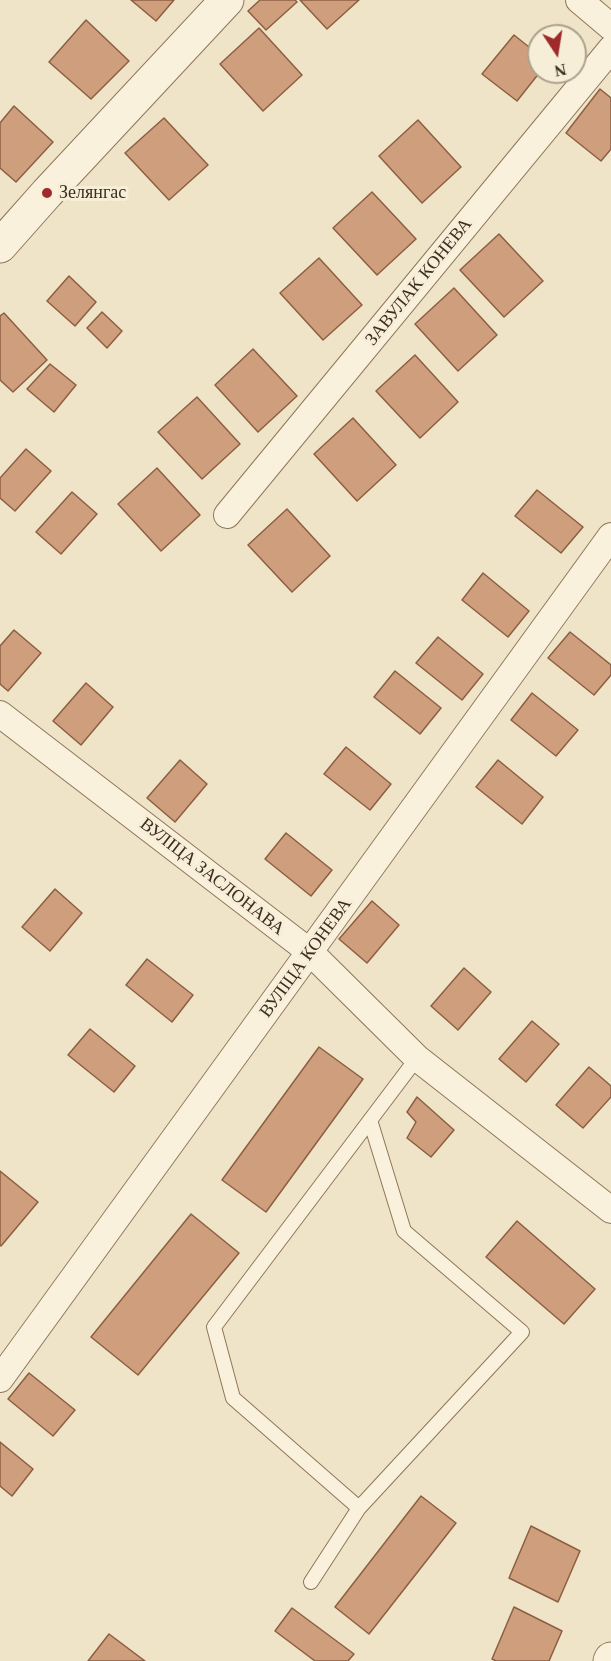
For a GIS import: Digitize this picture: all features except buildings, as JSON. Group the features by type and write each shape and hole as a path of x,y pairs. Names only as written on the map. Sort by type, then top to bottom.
{"street":[{"path":"0,246 227,0"},
{"path":"579,0 611,27"},
{"name":"ЗАВУЛАК КОНЕВА","path":"227,515 611,49"},
{"name":"ВУЛІЦА КОНЕВА","path":"0,1379 9,1349 310,952 611,536"},
{"name":"ВУЛІЦА ЗАСЛОНАВА","path":"0,714 310,952 417,1058 611,1210"}],"lane":[{"path":"359,1508 233,1398 214,1327 417,1058"},
{"path":"311,1582 359,1508 522,1332 404,1231 370,1120"}],"place":[{"name":"Зелянгас","path":"47,193"}]}
